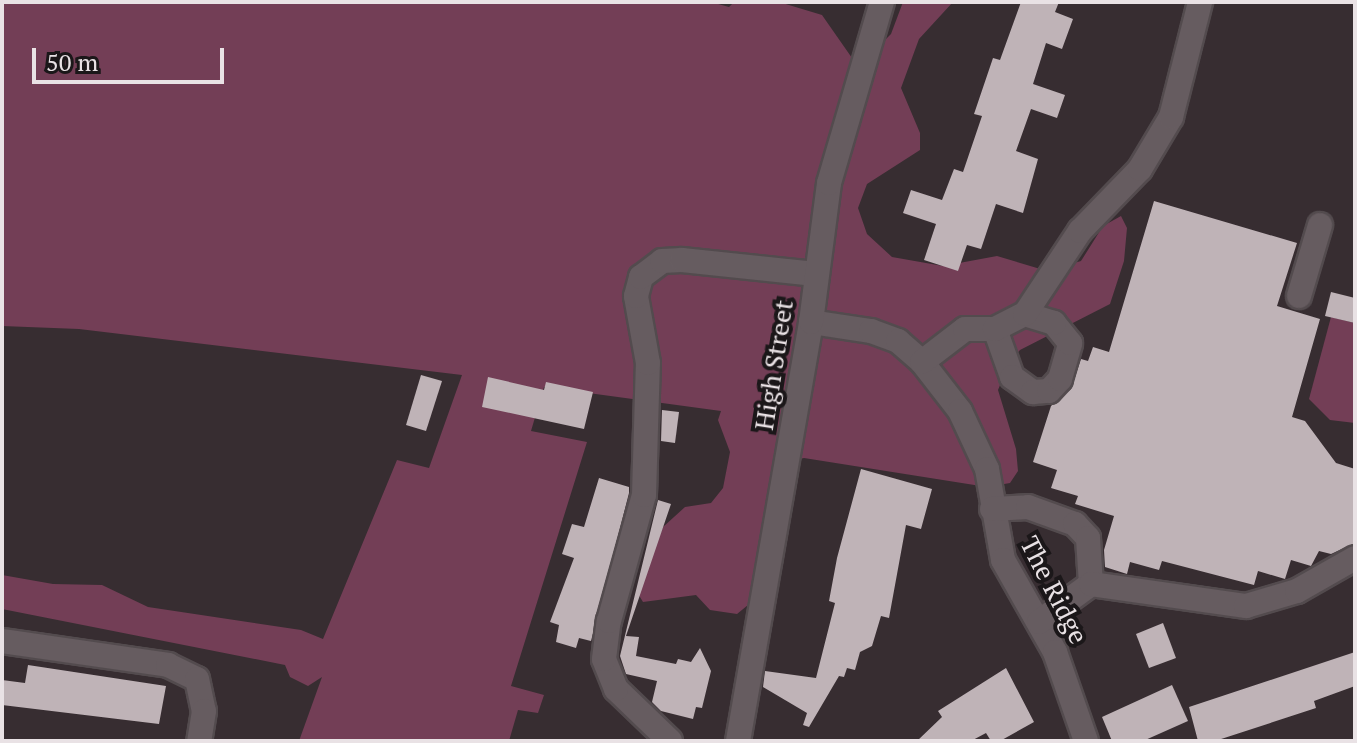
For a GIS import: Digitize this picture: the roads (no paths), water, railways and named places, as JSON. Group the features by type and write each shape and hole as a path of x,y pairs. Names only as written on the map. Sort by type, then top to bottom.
{"street":[{"path":"922,362 965,329 995,329 1025,314 1080,231 1140,169 1163,134 1200,2"},
{"name":"High Street","path":"738,741 811,322 815,274 839,138 874,4"},
{"path":"1299,296 1320,225"},
{"path":"670,741 623,697 604,659 609,621 644,495 648,363 636,296 641,277 662,261 682,260 815,274"},
{"path":"995,329 1012,377 1033,392 1049,391 1060,379 1070,343 1054,323 1025,314"},
{"name":"The Ridge","path":"811,322 888,336 922,362 975,434 987,469 1003,560 1064,671 1086,741"},
{"path":"992,509 1028,507 1075,524 1088,538 1091,584"},
{"path":"1039,622 1091,584 1246,606 1297,591 1355,558"},
{"path":"2,641 168,665 197,679 204,711 199,741"}]}
